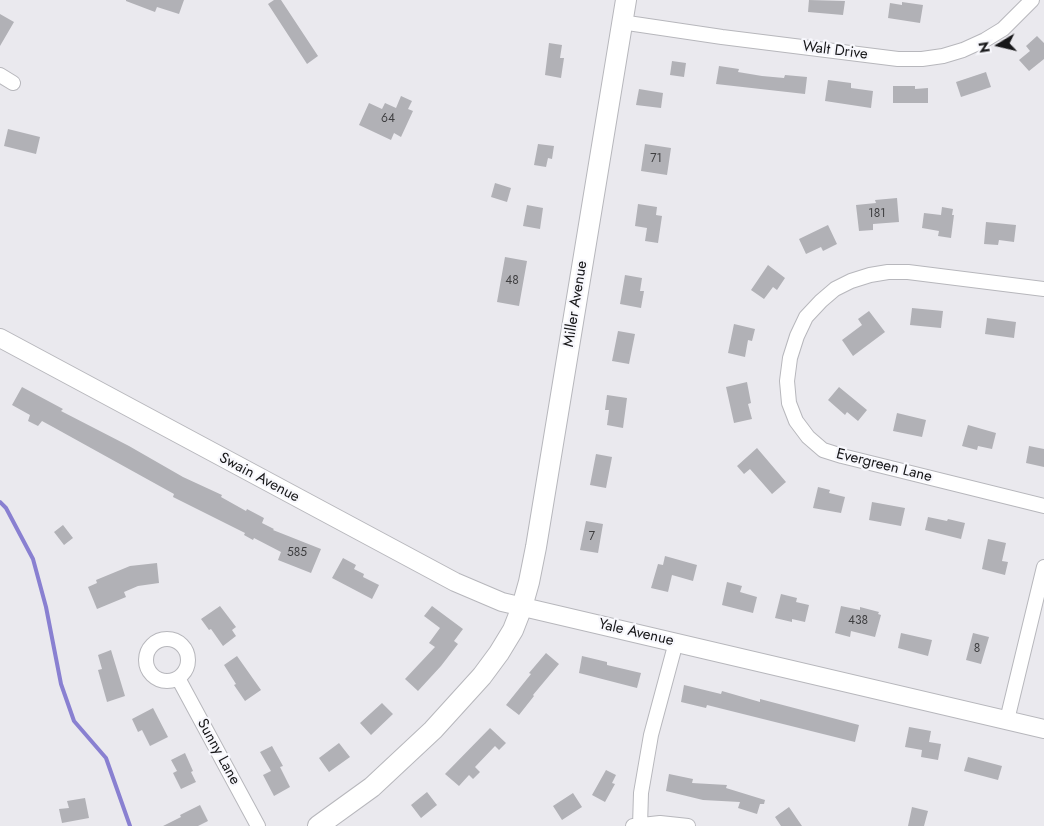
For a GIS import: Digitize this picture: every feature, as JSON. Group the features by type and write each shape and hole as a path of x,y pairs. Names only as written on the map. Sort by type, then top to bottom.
{"main road":[{"name":"Miller Avenue","path":"522,607 538,538 626,0"},
{"path":"318,826 372,787 439,724 482,676 499,653 513,630 522,607"}],"street":[{"name":"Walt Drive","path":"621,22 883,57 922,59 963,50 985,40 1003,29 1032,0"},
{"path":"0,75 13,83"},
{"name":"Evergreen Lane","path":"1044,289 908,272 870,274 835,289 806,316 790,358 788,381 789,402 796,421 808,437 823,450 1044,506"},
{"name":"Swain Avenue","path":"0,338 455,582 502,602 522,607"},
{"path":"1008,720 1044,567"},
{"name":"Yale Avenue","path":"522,607 1044,729"},
{"path":"676,642 651,735 641,792 638,826 660,823 688,826"},
{"name":"Sunny Lane","path":"178,678 258,826"}],"building":[{"path":"126,0 184,0 179,14 157,7 155,12"},
{"path":"274,0 281,0 318,56 307,64 268,4"},
{"path":"809,0 845,1 843,15 808,12"},
{"path":"902,2 923,5 920,23 888,18 890,3 902,5"},
{"path":"0,14 14,22 0,46"},
{"path":"1037,36 1044,43 1044,59 1029,71 1019,60 1030,51 1026,46"},
{"path":"549,43 562,45 560,58 564,58 561,78 545,75"},
{"path":"672,61 686,63 684,77 670,75"},
{"path":"719,66 739,69 738,72 762,76 784,78 785,75 807,77 805,94 716,84"},
{"path":"986,72 991,87 961,97 956,82"},
{"path":"828,80 851,83 851,88 873,91 871,108 825,101"},
{"path":"893,86 915,86 915,89 928,88 928,103 893,103"},
{"path":"639,89 663,93 661,108 636,105"},
{"path":"401,96 412,101 408,109 413,111 401,137 394,133 391,140 359,125 369,103 382,109 385,103 396,108"},
{"path":"8,129 40,137 36,154 4,146"},
{"path":"538,144 554,146 552,159 548,158 546,167 534,165"},
{"path":"645,144 671,148 667,175 641,171"},
{"path":"495,183 511,188 507,202 491,197"},
{"path":"897,198 899,222 873,224 873,230 859,231 856,205 876,203 875,200"},
{"path":"638,204 657,207 656,215 662,216 658,243 645,241 647,228 635,226"},
{"path":"527,205 543,208 540,229 523,226"},
{"path":"942,207 953,209 951,238 938,236 939,231 922,228 924,213 941,215"},
{"path":"986,222 1016,225 1014,242 999,240 998,245 984,244"},
{"path":"828,225 837,244 823,251 821,247 806,254 799,239"},
{"path":"505,257 527,261 519,306 497,302"},
{"path":"768,265 785,278 777,290 773,287 764,299 751,290"},
{"path":"625,275 642,278 640,291 644,291 641,308 620,304"},
{"path":"912,308 943,311 941,328 910,325"},
{"path":"869,311 885,332 853,356 842,340 862,325 858,319"},
{"path":"987,318 1016,322 1014,338 985,334"},
{"path":"734,324 755,329 752,341 748,340 745,357 728,353"},
{"path":"618,331 635,334 629,364 612,361"},
{"path":"747,382 751,403 748,404 752,419 734,423 726,387"},
{"path":"22,387 63,409 61,411 129,446 183,477 222,495 221,497 246,511 247,509 264,518 262,523 273,530 321,549 311,573 278,560 281,552 254,538 253,540 244,535 245,533 173,497 174,494 42,421 38,426 28,421 30,415 12,405"},
{"path":"839,387 867,410 858,421 847,412 845,415 828,400"},
{"path":"607,395 627,398 623,428 607,425 609,410 605,410"},
{"path":"897,413 926,420 922,437 893,431"},
{"path":"968,425 996,433 992,449 978,446 977,450 962,446"},
{"path":"1029,446 1044,449 1044,467 1026,463"},
{"path":"757,448 786,482 772,494 750,469 744,474 737,466"},
{"path":"596,454 612,457 606,488 590,485"},
{"path":"818,487 830,490 829,493 845,497 841,513 813,508"},
{"path":"872,502 905,508 901,526 869,520"},
{"path":"928,517 965,523 961,539 925,530"},
{"path":"586,521 603,524 598,553 580,550"},
{"path":"63,525 73,538 64,545 54,532"},
{"path":"988,539 1006,543 1002,561 1008,562 1005,575 982,569"},
{"path":"665,556 697,565 693,581 672,575 668,592 651,588 658,564 663,565"},
{"path":"343,558 356,565 354,569 364,574 363,577 379,585 372,599 332,578"},
{"path":"157,563 159,583 138,586 124,592 126,597 97,609 88,587 97,583 96,580 130,566"},
{"path":"727,582 742,586 740,592 757,597 753,613 722,605"},
{"path":"781,594 797,598 796,602 809,605 805,622 792,619 792,622 775,618"},
{"path":"220,606 236,627 232,630 236,636 223,646 201,619"},
{"path":"432,606 463,629 454,641 458,644 418,691 405,679 435,647 429,643 440,628 424,616"},
{"path":"841,606 860,610 860,607 879,612 878,614 881,615 875,637 851,631 850,637 835,633"},
{"path":"901,633 932,640 928,656 898,648"},
{"path":"973,633 989,637 981,664 966,660"},
{"path":"111,650 125,696 107,702 98,670 102,669 98,655"},
{"path":"546,653 559,664 519,715 506,705"},
{"path":"237,656 261,690 245,701 224,665"},
{"path":"582,656 607,662 607,665 641,673 637,688 579,673"},
{"path":"684,685 721,694 722,691 760,702 760,699 859,725 855,742 707,705 706,708 681,702"},
{"path":"382,703 393,714 371,735 360,723"},
{"path":"153,708 168,737 150,746 142,730 138,732 132,719"},
{"path":"909,727 931,731 929,742 941,744 938,760 921,757 922,750 905,747"},
{"path":"490,728 506,743 499,750 495,746 475,767 480,772 473,779 469,775 459,786 445,774"},
{"path":"339,743 350,757 329,772 319,758"},
{"path":"272,746 283,766 280,767 290,787 274,796 263,775 271,771 260,752"},
{"path":"185,753 196,782 181,789 173,773 177,771 171,760"},
{"path":"968,757 1002,766 998,780 964,771"},
{"path":"606,770 616,775 612,783 615,784 605,802 592,795"},
{"path":"669,774 693,779 692,783 727,785 726,788 765,800 764,804 760,804 757,814 738,808 740,802 703,800 666,791"},
{"path":"427,792 437,805 421,818 411,805"},
{"path":"573,793 582,807 562,820 553,806"},
{"path":"85,798 89,818 62,823 59,809 69,808 67,801"},
{"path":"200,805 208,821 198,826 163,826 181,817 180,815"},
{"path":"789,807 802,826 781,826 775,817"},
{"path":"912,807 928,811 924,826 908,826"}],"waterway":[{"path":"0,502 6,508 33,559 46,607 61,684 74,721 106,758 130,826"}]}
